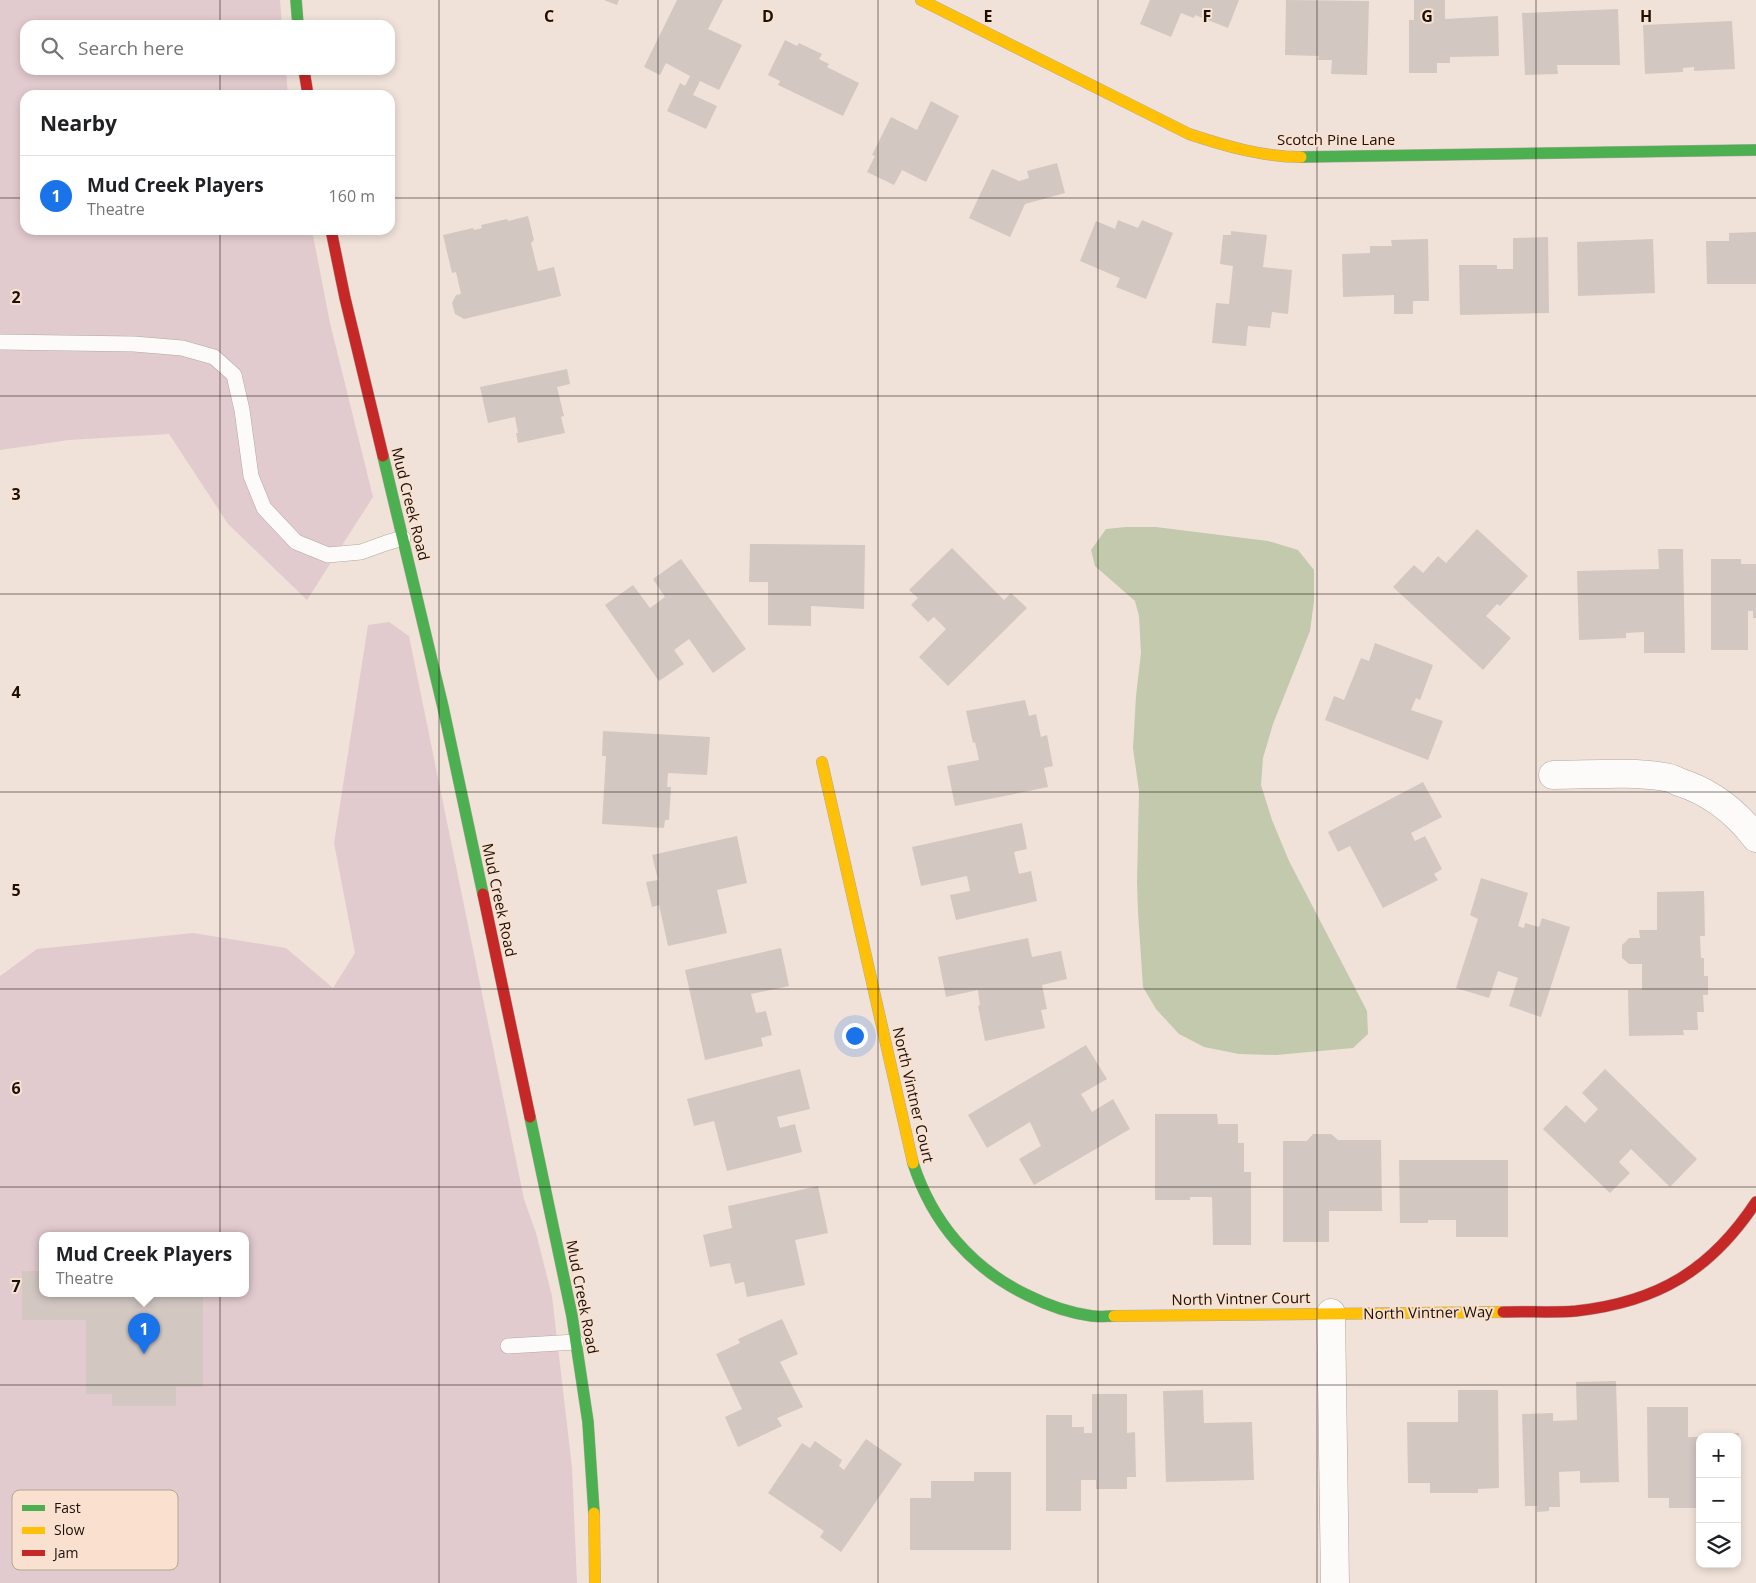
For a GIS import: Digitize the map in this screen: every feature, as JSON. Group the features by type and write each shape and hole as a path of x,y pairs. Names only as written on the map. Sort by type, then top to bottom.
{"street":[{"path":"296,0 298,20"},
{"name":"Scotch Pine Lane","path":"921,0 1189,134 1229,147 1283,157 1756,150"},
{"path":"305,75 307,90"},
{"name":"Mud Creek Road","path":"332,235 345,298 445,717 566,1290 588,1422 595,1534 595,1583"},
{"name":"North Vintner Court","path":"822,762 911,1159 930,1205 944,1227 966,1254 993,1276 1016,1290 1048,1305 1091,1316 1332,1314"},
{"path":"1553,775 1644,774 1666,777 1700,789 1713,796 1732,811 1756,838"},
{"name":"North Vintner Way","path":"1332,1314 1575,1311 1623,1302 1664,1288 1705,1262 1739,1226 1756,1202"},
{"path":"1332,1314 1335,1583"}],"lane":[{"path":"0,342 134,344 182,348 214,357 234,375 242,410 252,476 264,508 296,542 328,555 361,552 386,542 403,538"},
{"path":"508,1346 576,1342"}],"shaded area":[{"path":"0,0 280,0 282,20 20,20 20,75 286,75 288,90 20,90 20,235 313,235 330,323 373,497 307,600 228,524 169,434 69,440 0,450"},
{"path":"1156,527 1268,541 1298,550 1314,570 1314,601 1310,631 1273,724 1263,758 1261,785 1272,820 1289,861 1367,1011 1368,1034 1353,1048 1276,1055 1239,1054 1204,1047 1179,1034 1156,1009 1143,987 1137,882 1139,791 1133,748 1141,653 1139,616 1135,601 1095,566 1091,550 1106,529"},
{"path":"389,622 409,636 524,1199 536,1233 552,1296 572,1467 577,1583 0,1583 0,976 37,949 193,933 286,948 333,988 355,953 334,843 368,625"}],"building":[{"path":"604,0 619,0 617,5"},
{"path":"677,0 723,0 708,29 742,45 719,90 700,81 693,95 717,106 706,129 667,111 680,83 685,86 690,76 666,63 660,75 644,67"},
{"path":"1150,0 1239,0 1228,28 1195,15 1194,18 1181,13 1171,37 1140,24"},
{"path":"1286,0 1369,1 1367,75 1331,74 1332,60 1318,60 1319,56 1285,55"},
{"path":"1414,0 1445,0 1445,19 1498,16 1499,56 1450,57 1450,63 1437,63 1437,73 1409,73 1409,20 1414,20"},
{"path":"1618,9 1620,65 1557,65 1558,74 1525,75 1522,13"},
{"path":"1732,21 1735,69 1694,71 1694,67 1683,68 1683,72 1645,74 1643,25"},
{"path":"785,40 797,46 799,43 822,54 819,59 829,64 827,67 859,83 843,116 778,85 780,81 768,75"},
{"path":"931,101 959,116 926,182 902,170 894,185 867,172 875,156 872,155 891,117 917,130"},
{"path":"1057,163 1065,193 1025,204 1010,237 969,218 992,169 1019,181 1029,178 1027,171"},
{"path":"528,216 534,240 531,243 538,271 554,267 561,296 464,319 455,314 452,303 456,295 461,294 456,272 452,273 443,235 473,228 474,230 482,228 481,225"},
{"path":"1118,220 1138,228 1142,220 1173,233 1146,299 1116,287 1120,278 1080,261 1096,221 1115,229"},
{"path":"1231,231 1267,235 1263,267 1292,270 1288,314 1272,312 1270,328 1248,326 1246,346 1212,343 1216,303 1229,304 1233,266 1220,264 1223,235 1231,235"},
{"path":"1756,232 1756,284 1707,284 1706,241 1729,241 1729,233"},
{"path":"1548,237 1549,313 1460,315 1459,265 1497,265 1497,269 1513,269 1513,238"},
{"path":"1428,239 1429,301 1413,301 1413,314 1394,314 1394,295 1343,297 1342,254 1370,253 1370,246 1392,246 1391,240"},
{"path":"1653,239 1655,293 1578,296 1577,242"},
{"path":"567,369 570,384 557,387 564,416 561,417 565,433 518,443 515,417 488,423 480,387"},
{"path":"1477,529 1528,576 1500,606 1497,604 1486,616 1511,638 1483,670 1393,587 1414,565 1423,573 1438,556 1446,563"},
{"path":"750,544 865,545 864,609 811,606 811,626 768,625 768,582 749,582"},
{"path":"952,548 1004,600 1011,593 1027,608 948,686 919,657 946,629 934,617 928,622 911,605 918,598 909,590"},
{"path":"1658,549 1683,549 1685,653 1644,653 1644,632 1626,633 1626,638 1579,640 1577,571 1659,569"},
{"path":"681,559 746,649 713,673 689,639 674,650 684,664 659,681 605,605 633,585 650,608 665,597 653,579"},
{"path":"1711,559 1741,559 1741,564 1756,564 1756,618 1753,618 1753,611 1748,611 1748,650 1711,650"},
{"path":"1375,643 1433,665 1420,700 1416,698 1411,710 1443,721 1428,760 1325,720 1334,696 1344,700 1361,658 1369,661"},
{"path":"1025,700 1029,716 1036,714 1041,737 1047,735 1053,766 1044,768 1048,787 955,806 947,766 979,760 966,711"},
{"path":"603,731 710,737 707,775 668,773 667,787 671,787 669,820 665,820 664,828 602,824 606,756 602,756"},
{"path":"1423,782 1442,817 1411,833 1415,841 1425,836 1442,869 1434,874 1438,880 1383,908 1350,846 1338,852 1328,832"},
{"path":"1022,823 1027,849 1014,852 1019,874 1031,871 1037,901 956,920 950,895 970,891 967,876 921,886 912,847"},
{"path":"737,836 747,883 717,890 727,933 668,946 659,905 652,907 646,882 658,880 652,855"},
{"path":"1481,878 1528,893 1518,926 1524,928 1525,923 1539,927 1542,918 1570,927 1541,1017 1509,1006 1518,978 1498,971 1489,998 1456,988 1478,919 1470,915"},
{"path":"1704,891 1705,936 1700,936 1701,958 1704,958 1704,976 1708,976 1708,995 1703,995 1704,1012 1697,1012 1698,1030 1683,1030 1684,1035 1629,1036 1628,990 1642,990 1642,964 1629,964 1622,958 1622,945 1629,938 1640,938 1639,930 1657,930 1657,892"},
{"path":"1028,938 1032,957 1061,951 1067,979 1042,985 1047,1009 1041,1010 1045,1028 985,1041 978,1006 980,1005 978,990 946,997 938,957"},
{"path":"781,948 789,986 751,994 756,1013 766,1011 772,1035 761,1038 763,1046 705,1060 685,970"},
{"path":"1086,1045 1107,1079 1081,1094 1092,1112 1113,1099 1130,1129 1034,1185 1019,1159 1041,1146 1030,1122 987,1148 968,1115"},
{"path":"800,1069 810,1109 777,1117 780,1128 795,1124 802,1152 727,1171 714,1121 694,1126 687,1099"},
{"path":"1605,1069 1697,1159 1670,1187 1631,1149 1619,1162 1630,1173 1610,1193 1543,1129 1566,1105 1585,1123 1598,1109 1582,1093"},
{"path":"1155,1114 1217,1114 1218,1124 1238,1124 1238,1143 1244,1143 1244,1172 1251,1172 1251,1245 1213,1245 1212,1197 1190,1197 1190,1200 1155,1200"},
{"path":"1313,1134 1331,1134 1338,1140 1381,1140 1382,1211 1329,1211 1329,1242 1283,1242 1283,1141 1307,1141"},
{"path":"1399,1160 1508,1160 1508,1237 1456,1237 1456,1220 1400,1223"},
{"path":"818,1186 828,1233 795,1240 805,1285 747,1297 744,1282 735,1284 730,1263 710,1267 703,1235 732,1228 728,1206"},
{"path":"22,1271 39,1271 39,1297 203,1297 203,1387 176,1387 176,1406 112,1406 112,1394 86,1394 86,1320 22,1320"},
{"path":"782,1319 798,1354 780,1362 803,1407 777,1418 782,1426 738,1447 725,1417 742,1409 716,1354 740,1343 738,1339"},
{"path":"1616,1381 1619,1482 1580,1483 1580,1471 1559,1472 1560,1507 1549,1507 1549,1511 1537,1512 1537,1506 1525,1506 1522,1414 1553,1413 1553,1421 1577,1420 1576,1382"},
{"path":"1203,1390 1204,1423 1252,1422 1254,1480 1166,1482 1163,1391"},
{"path":"1458,1390 1498,1390 1499,1488 1478,1489 1478,1493 1430,1493 1430,1483 1408,1483 1407,1422 1458,1422"},
{"path":"1092,1394 1127,1394 1127,1433 1135,1432 1136,1477 1127,1477 1127,1489 1096,1489 1096,1480 1081,1480 1081,1511 1046,1511 1046,1415 1072,1415 1072,1427 1084,1427 1084,1433 1092,1433"},
{"path":"1647,1407 1688,1407 1688,1437 1696,1437 1696,1508 1669,1508 1669,1498 1648,1498"},
{"path":"866,1439 902,1464 841,1552 820,1537 824,1531 768,1493 802,1443 810,1448 815,1441 842,1460 839,1466 844,1470"},
{"path":"974,1472 1011,1472 1011,1550 910,1550 910,1498 931,1498 931,1481 974,1481"}],"traffic: fast":[{"path":"296,0 298,20"},
{"path":"1301,157 1756,150"},
{"path":"383,456 443,707 483,894"},
{"path":"530,1117 572,1316 588,1422 594,1513"},
{"path":"913,1163 921,1185 943,1224 971,1257 988,1271 1027,1295 1058,1308 1092,1316 1114,1316"}],"traffic: slow":[{"path":"921,0 1189,134 1244,150 1287,157 1301,157"},
{"path":"822,762 913,1163"},
{"path":"1114,1316 1503,1312"},
{"path":"594,1513 595,1583"}],"traffic: jam":[{"path":"305,75 307,90"},
{"path":"332,235 345,298 383,456"},
{"path":"483,894 530,1117"},
{"path":"1503,1312 1558,1312 1605,1307 1632,1300 1657,1290 1680,1279 1701,1264 1739,1226 1756,1202"}],"place":[{"name":"Mud Creek Players","path":"144,1354"}]}
